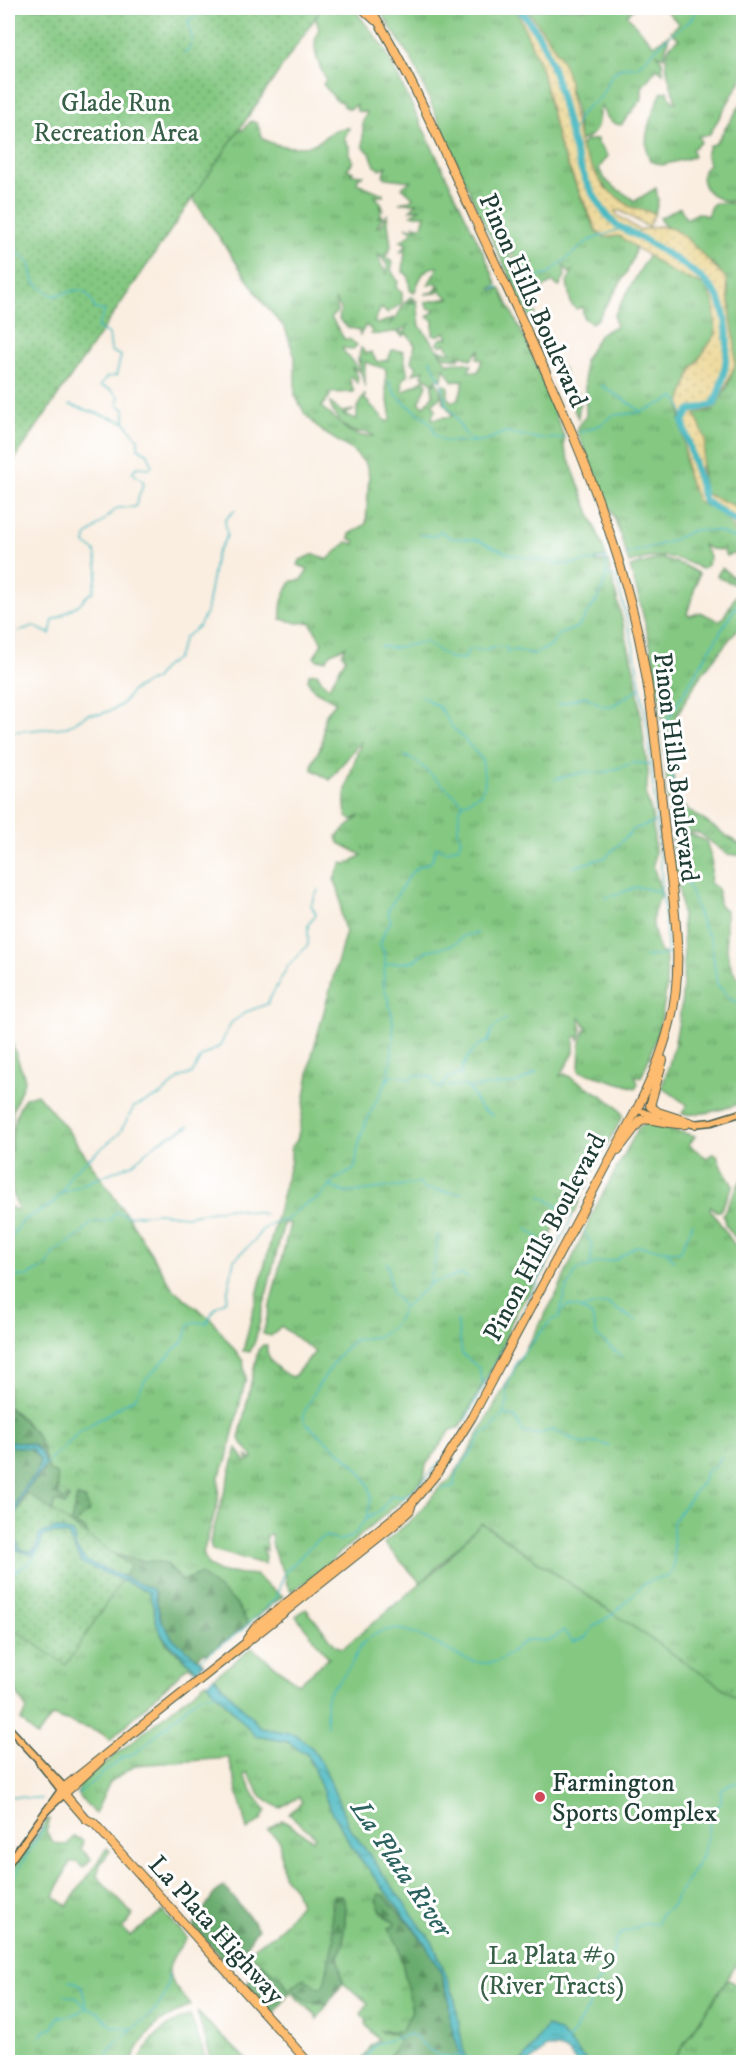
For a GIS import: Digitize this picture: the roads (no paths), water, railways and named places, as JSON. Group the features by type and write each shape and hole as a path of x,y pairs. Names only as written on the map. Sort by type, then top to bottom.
{"highway":[{"name":"Pinon Hills Boulevard","path":"362,8 378,23"},
{"name":"Pinon Hills Boulevard","path":"64,1791 244,1642 260,1633 410,1510 412,1503 437,1473 472,1417 651,1081 670,1024 674,995 676,937 655,734 633,611 596,499 542,362 409,79 370,8"},
{"path":"670,1024 664,1057 650,1106 658,1112 690,1124"},
{"path":"581,1210 612,1159 639,1122 647,1119 667,1125 690,1124"},
{"name":"La Plata Highway","path":"64,1791 308,2062"}],"main road":[{"path":"636,1109 662,1119 690,1124 719,1120 744,1112"},
{"name":"La Plata Highway","path":"8,1727 64,1791"},
{"path":"8,1864 45,1811 64,1791"}],"water":[{"path":"8,1441 32,1444 39,1451 44,1464 19,1503 15,1527 20,1549 31,1552 37,1546 39,1534 56,1528 73,1533 76,1548 86,1561 154,1590 160,1618 172,1638 204,1664 196,1671 160,1632 152,1600 147,1591 81,1563 68,1535 54,1533 43,1536 40,1547 32,1555 17,1550 12,1535 14,1510 25,1487 37,1472 40,1460 32,1449 11,1446"},
{"path":"214,1677 261,1728 295,1734 312,1748 324,1767 349,1827 433,1943 454,1995 463,2049 469,2062 464,2062 461,2057 450,2021 449,1998 440,1969 425,1943 353,1849 328,1804 308,1755 288,1742 256,1736 207,1683"},
{"path":"547,2026 560,2032 587,2062 576,2062 564,2050 546,2048 530,2062 522,2062"}],"waterway":[{"path":"184,53 192,43 188,21 196,15 197,8"},
{"path":"519,8 546,50 577,159 597,200 613,222 694,272 714,291 720,301 726,326 727,353 719,393 714,404 689,411 683,422 704,500 734,520 744,534"},
{"path":"570,140 579,116 600,98 613,73 623,67 637,67 668,37 689,22 699,8"},
{"path":"8,220 15,228 12,242 14,249 30,263 34,282 53,296 78,290 83,291 95,309 105,311 97,328 109,334 111,351 121,356 116,376 107,377 100,386 110,389 119,397 117,404 125,410 125,422 138,439 138,448 148,454 152,465 150,468 137,467 132,472 144,482 135,507 117,508 86,537 85,544 95,551 98,571 93,592 78,605 53,620 50,634 33,626 19,631"},
{"path":"515,279 547,275 588,241 622,228"},
{"path":"493,289 499,287"},
{"path":"430,359 442,384 446,405 466,434 475,441"},
{"path":"389,381 400,398 428,421 435,435 444,441 487,440 505,432 541,439 564,438"},
{"path":"601,385 641,411"},
{"path":"579,433 602,424 613,415 639,412 675,397 681,405 683,417"},
{"path":"70,405 125,422"},
{"path":"8,732 67,727 88,714 101,714 114,709 121,705 133,690 155,679 164,667 177,658 184,638 199,626 206,613 216,555 227,536 225,520 235,510"},
{"path":"627,554 668,542 694,530 717,531 744,542"},
{"path":"420,535 435,536 440,531 451,538 477,540 510,554 564,565 608,558"},
{"path":"380,646 393,648 426,642 449,658 464,659 469,649 485,650 492,647 507,647 507,652 515,650 534,654 551,646 558,635 578,627 599,597 606,578 606,559"},
{"path":"606,575 614,576 617,580 633,644 648,731 661,870 662,885 659,891 663,897 668,955 644,957"},
{"path":"681,830 663,727 744,593"},
{"path":"8,646 14,636"},
{"path":"557,705 585,696 603,706 612,706 640,688"},
{"path":"44,1466 80,1431 136,1397 145,1380 185,1339 189,1325 193,1322 206,1323 216,1307 226,1300 234,1260 261,1231 272,1223 286,1220 302,1206 319,1198 336,1179 353,1170 356,1165 362,1132 385,1084 391,1060 393,1022 384,985 385,955 380,945 391,921 389,908 414,870 430,863 436,847 447,851 458,847 461,839 458,832 459,810 464,803 481,793 485,784 482,759 451,725 439,707 421,696"},
{"path":"405,756 416,761 462,802"},
{"path":"555,779 585,772 606,772 633,763 650,764"},
{"path":"573,867 606,857 634,829 656,822"},
{"path":"682,837 686,878 702,924 711,940 717,984 730,999 744,1006"},
{"path":"605,898 637,887 658,891"},
{"path":"8,1240 24,1220 52,1204 62,1193 71,1173 119,1134 134,1107 161,1095 181,1077 192,1074 201,1057 220,1046 231,1023 246,1012 267,1004 288,966 308,945 308,925 316,914 311,905 318,890"},
{"path":"387,965 412,961 426,951 451,945 463,936 478,933"},
{"path":"387,1081 393,1075 411,1079 414,1075 432,1077 435,1085 440,1089 448,1078 461,1075 464,1064 474,1049 488,1042 492,1029 506,1019"},
{"path":"469,1088 518,1083 537,1072"},
{"path":"446,1086 467,1086 481,1109 492,1115"},
{"path":"62,1193 132,1164 158,1142 189,1126"},
{"path":"329,1186 346,1193 419,1183 425,1189 462,1193"},
{"path":"465,1421 572,1218 570,1214 541,1196"},
{"path":"8,1277 27,1276 47,1266 53,1253 80,1235 91,1223 110,1220 116,1212 128,1216 158,1213 186,1216 230,1208 265,1214"},
{"path":"590,1267 596,1263 616,1260 636,1246 680,1252 693,1223"},
{"path":"526,1228 540,1239 550,1260"},
{"path":"442,1489 454,1486 457,1472 479,1441 481,1434 489,1431 503,1414 508,1401 506,1389 517,1361 551,1320 559,1318 565,1292 577,1270 590,1267 592,1245 584,1231"},
{"path":"366,1519 371,1496 369,1485 344,1455 304,1421 304,1413 316,1389 342,1351 354,1340 380,1336 394,1326 404,1307 429,1285 435,1262 438,1235"},
{"path":"666,1252 674,1260"},
{"path":"387,1262 392,1293 404,1307"},
{"path":"429,1284 461,1274 468,1277"},
{"path":"563,1310 568,1305 581,1309 606,1303 636,1321"},
{"path":"581,1309 592,1316 597,1336 621,1356"},
{"path":"457,1320 462,1354 479,1368 482,1383"},
{"path":"503,1414 515,1417 524,1433 538,1434 553,1430 583,1444 596,1442 609,1446"},
{"path":"327,1726 326,1700 330,1689 345,1674 361,1645 380,1632 396,1629 412,1633 462,1657 478,1662 495,1662 526,1641 550,1640 563,1630 573,1642 586,1637 594,1626 613,1614 644,1584 654,1579 668,1577 674,1565 673,1521 702,1482 706,1472 715,1466 721,1457"},
{"path":"402,1497 416,1489 441,1461"},
{"path":"200,1660 241,1631 269,1605 276,1597 285,1572 316,1541 326,1536 338,1541 353,1536 366,1519 379,1512 392,1495 405,1498"},
{"name":"La Plata River","path":"8,1536 15,1540"},
{"path":"8,1575 31,1562 38,1550"},
{"path":"78,1794 123,1757 135,1753 145,1745 199,1696 215,1693"},
{"path":"568,2041 589,2007 591,1989 610,1968 615,1941 619,1935 646,1923 657,1924 661,1914 670,1908 703,1854 712,1813 721,1803 721,1790 742,1781 744,1775"},
{"path":"8,1796 42,1799"},
{"path":"8,1886 44,1827"},
{"path":"103,2062 120,2039 143,2021 162,2001 167,1988 168,1973"},
{"path":"69,1980 81,1985 87,2008 98,2012 112,2026 132,2029"},
{"path":"41,2037 46,2030 53,2028 58,2017 70,2016 87,2008 77,1998 64,1995"},
{"path":"363,2062 376,2044 410,2034 437,2054 462,2057"}],"place":[{"name":"Farmington Sports Complex","path":"540,1797"}],"park label":[{"name":"Glade Run Recreation Area","path":"116,117"},
{"name":"La Plata #9 (River Tracts)","path":"552,1970"}]}
